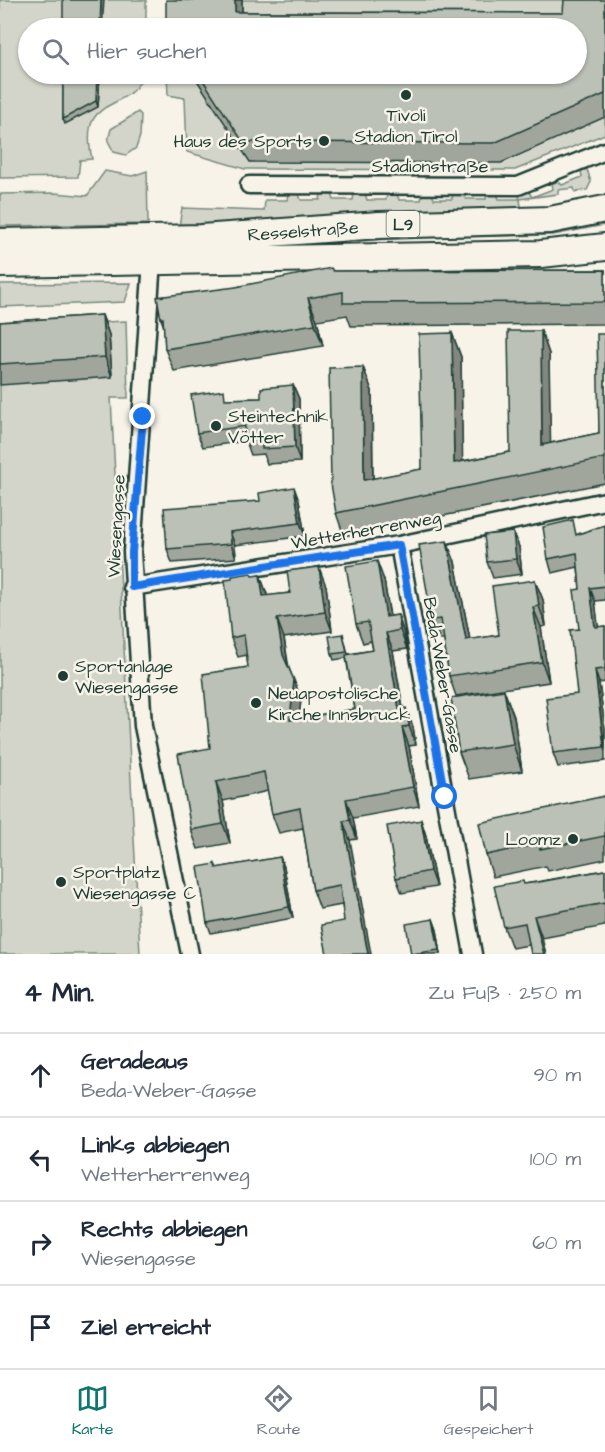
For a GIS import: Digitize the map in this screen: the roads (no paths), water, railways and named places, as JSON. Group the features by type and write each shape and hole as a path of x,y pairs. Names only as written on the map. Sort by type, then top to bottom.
{"main road":[{"name":"Resselstraße","path":"200,249 378,225 550,219 605,209"},
{"name":"Resselstraße","path":"0,242 128,251"},
{"name":"Resselstraße","path":"0,264 128,251 200,249 541,254 601,249"}],"street":[{"name":"Stadionstraße","path":"249,185 518,186 605,151"},
{"name":"Wiesengasse","path":"151,275 132,552 132,587 143,726 190,954"},
{"name":"Wetterherrenweg","path":"132,587 399,545 605,501"},
{"name":"Beda-Weber-Gasse","path":"399,545 473,954"}],"place":[{"name":"Tivoli Stadion Tirol","path":"406,95"},
{"name":"Haus des Sports","path":"324,141"},
{"name":"Steintechnik Vötter","path":"216,426"},
{"name":"Sportanlage Wiesengasse","path":"63,676"},
{"name":"Neuapostolische Kirche Innsbruck","path":"256,703"},
{"name":"Loomz","path":"573,839"},
{"name":"Sportplatz Wiesengasse C","path":"61,882"}]}
